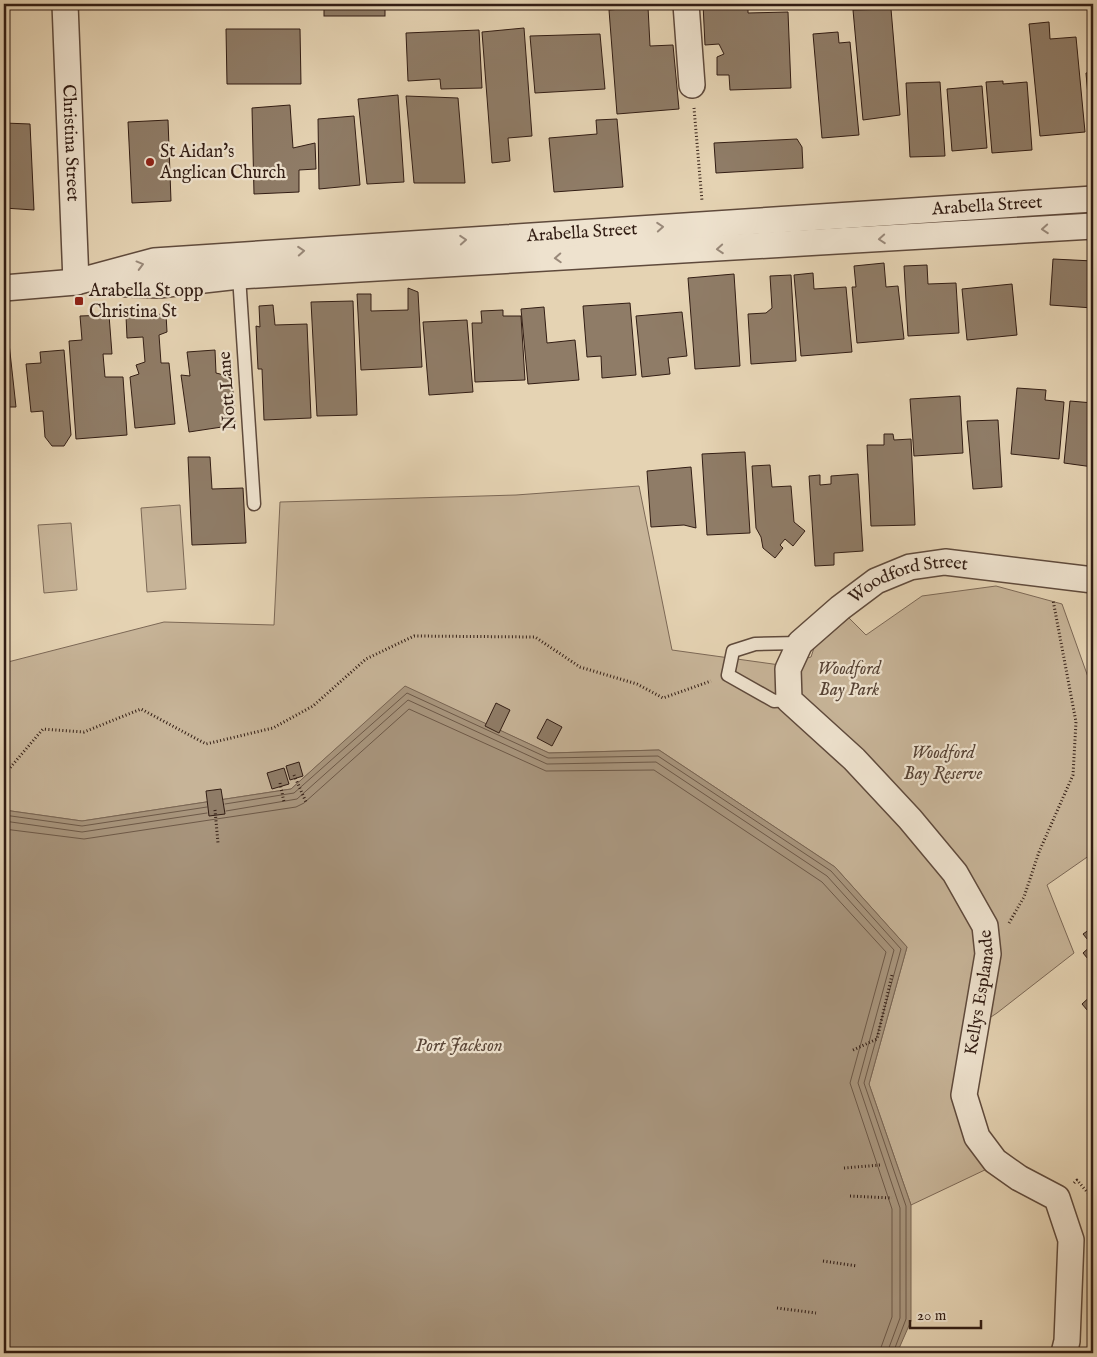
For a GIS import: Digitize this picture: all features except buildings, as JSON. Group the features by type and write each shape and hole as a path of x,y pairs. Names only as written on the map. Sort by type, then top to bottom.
{"street":[{"name":"Christina Street","path":"65,4 76,282"},
{"path":"686,4 692,85"},
{"name":"Arabella Street","path":"76,282 154,261 1093,199"},
{"name":"Arabella Street","path":"4,288 76,282 159,285 238,276 1093,226"},
{"name":"Woodford Street","path":"789,700 788,669 800,643 840,608 876,581 910,567 945,562 1093,580"},
{"name":"Kellys Esplanade","path":"789,700 854,759 910,819 955,873 985,926 988,954 964,1095 977,1137 995,1161 1019,1178 1057,1198 1071,1240 1067,1341 1064,1353"}],"lane":[{"name":"Nott Lane","path":"238,276 254,504"},
{"path":"789,700 774,701 728,675 732,651 755,644 800,643"}],"path":[{"path":"692,85 702,206"},
{"path":"985,926 1008,924 1024,897 1039,852 1073,775 1076,722 1050,575"},
{"path":"4,770 9,769 43,729 84,732 141,709 206,744 273,728 313,706 366,659 414,636 535,637 580,667 637,684 663,698 728,675"},
{"path":"294,775 306,802"},
{"path":"280,783 284,802"},
{"path":"215,810 218,843"},
{"path":"853,1050 877,1039 892,975"},
{"path":"844,1168 880,1166"},
{"path":"1077,1180 1093,1199"},
{"path":"850,1196 892,1198"},
{"path":"823,1261 857,1266"},
{"path":"777,1308 816,1313"}],"green space":[{"name":"Woodford Bay Reserve","path":"639,486 672,650 780,665 811,657 814,648 849,618 866,635 922,596 996,586 1062,604 1093,691 1093,853 1047,885 1074,953 997,1013 968,1032 959,1095 989,1168 911,1205 869,1084 907,947 835,867 659,750 549,753 405,687 291,789 82,821 4,810 4,663 164,622 274,625 280,502 516,495"},
{"path":"180,505 186,589 147,592 141,508"},
{"path":"71,523 77,590 44,593 38,525"}],"water":[{"name":"Port Jackson","path":"405,686 549,753 659,750 835,867 907,947 869,1084 911,1205 911,1321 897,1353 4,1353 4,810 82,821 291,789"}],"place":[{"name":"St Aidan's Anglican Church","path":"150,162"},
{"name":"Arabella St opp Christina St","path":"79,301"}],"park label":[{"name":"Woodford Bay Park","path":"849,680"}]}
